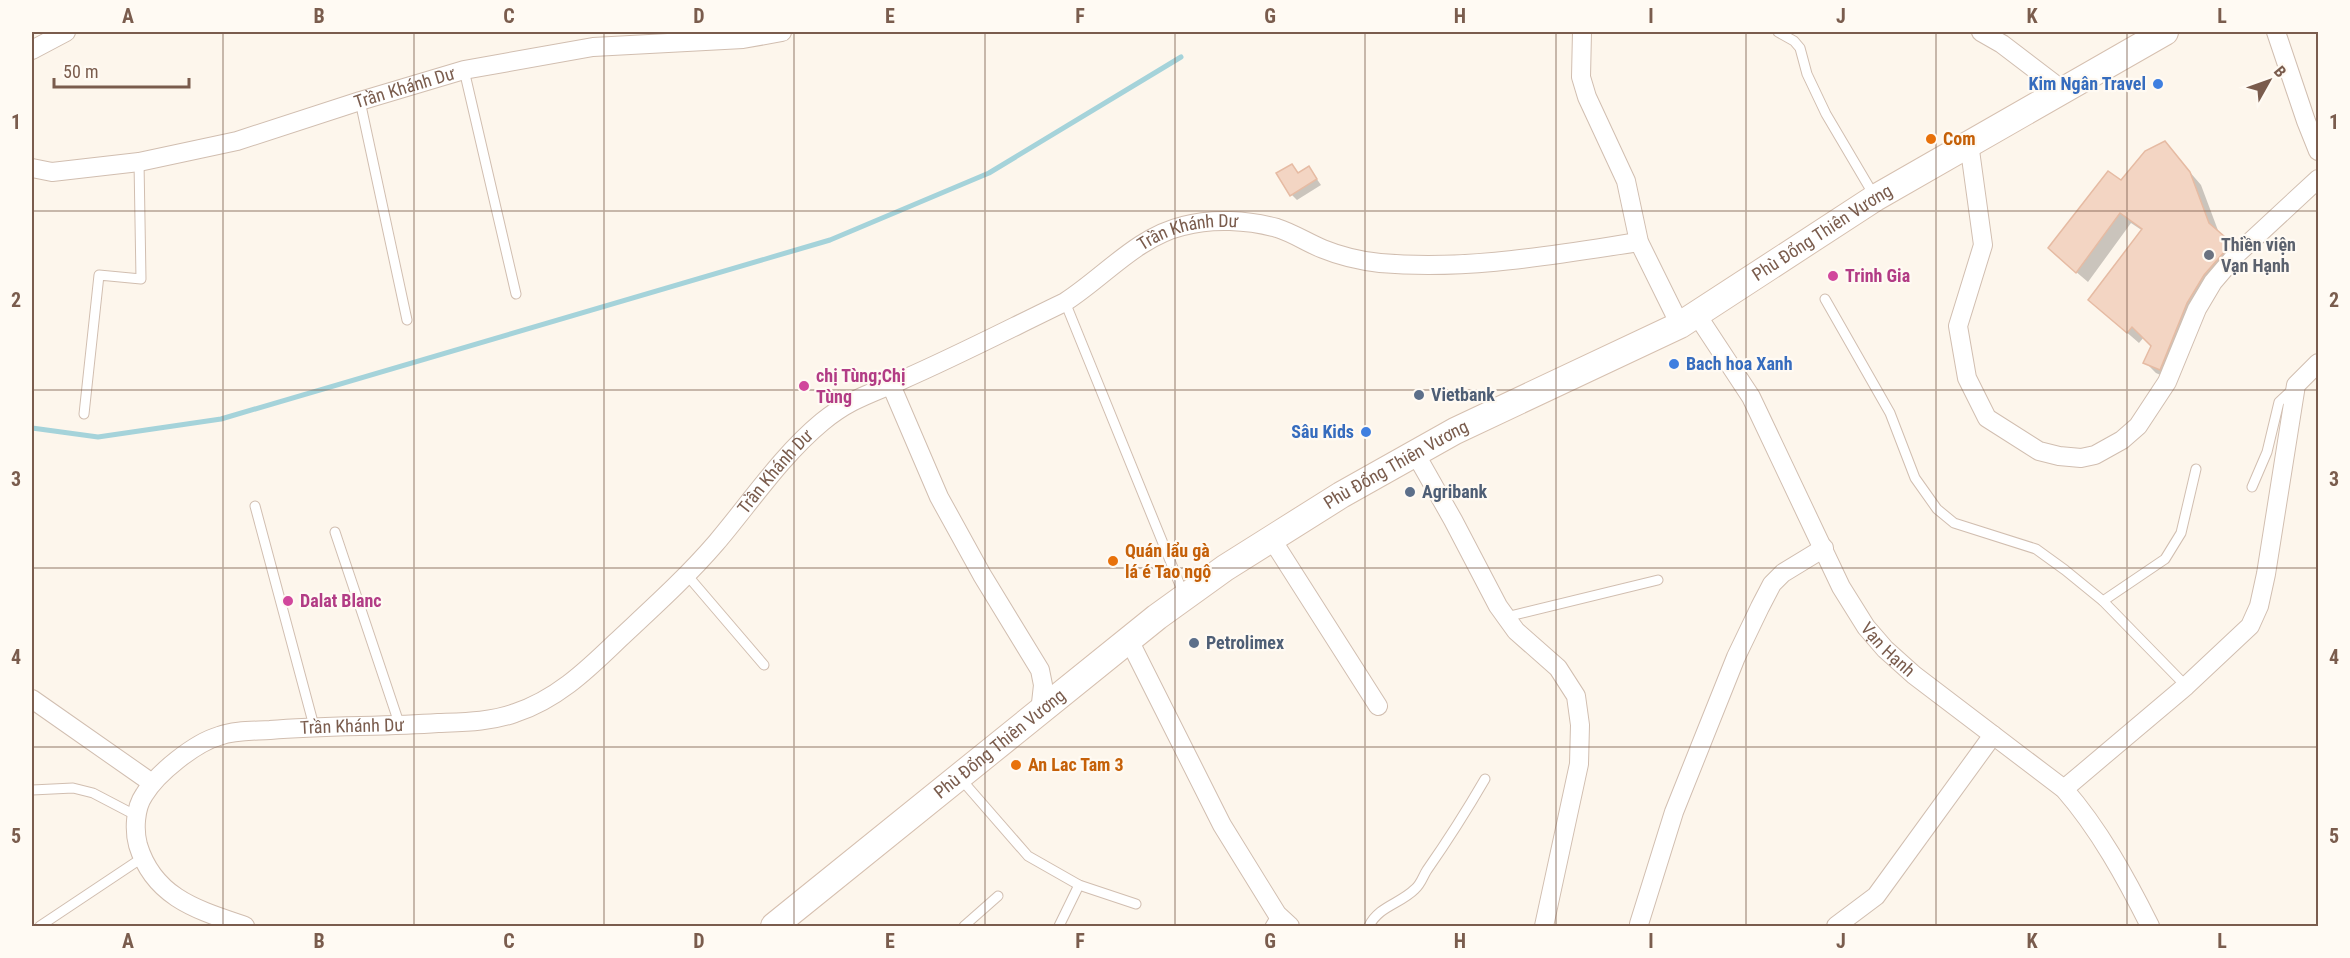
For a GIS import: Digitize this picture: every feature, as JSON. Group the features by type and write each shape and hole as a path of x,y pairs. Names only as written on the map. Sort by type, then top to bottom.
{"main road":[{"name":"Phù Đổng Thiên Vương","path":"774,927 958,776 1184,596 1271,538 1465,426 1688,320 1875,198 2061,89 2165,32"}],"street":[{"path":"32,50 66,32"},
{"name":"Trần Khánh Dư","path":"32,168 52,172 140,162 237,141 464,70 593,47 743,39 782,32"},
{"path":"1582,32 1581,77 1587,97 1626,182 1639,242 1688,320"},
{"path":"1981,32 1998,38 2061,89"},
{"path":"2276,32 2306,121 2319,151"},
{"path":"1969,143 1983,245 1958,326 1967,378 1987,418 2039,451 2059,456 2081,458 2095,455 2122,440 2138,426 2167,382 2197,309 2213,282 2237,254 2319,178"},
{"name":"Trần Khánh Dư","path":"245,926 198,911 172,895 154,878 142,858 135,836 141,798 152,783 198,745 221,735 314,726 400,726 489,720 515,713 541,702 579,677 687,575 792,451 820,423 847,403 891,385 1065,302 1084,290 1146,240 1182,226 1216,220 1278,228 1325,250 1380,263 1481,263 1520,260 1639,242"},
{"name":"Vạn Hạnh","path":"1688,320 1751,398 1848,597 1866,627 1885,649 1914,675 2064,789 2083,811 2101,839 2150,927"},
{"path":"2064,789 2186,686 2250,626 2259,606 2266,574 2296,385 2319,363"},
{"path":"891,385 939,497 982,575 1040,670 1042,685 1040,712"},
{"path":"1415,453 1454,520 1498,606 1516,631 1558,668 1576,696 1580,725 1579,764 1544,927"},
{"path":"1271,538 1378,706"},
{"path":"1639,924 1678,801 1736,657 1760,607 1772,584 1783,573 1824,548"},
{"path":"1129,640 1222,825 1279,922"},
{"path":"32,699 152,783"},
{"path":"1836,927 1876,896 1993,735"}],"lane":[{"path":"1779,32 1786,35 1800,48 1807,74 1826,114 1875,198"},
{"path":"464,70 516,294"},
{"path":"360,101 407,320"},
{"path":"84,414 99,275 141,279 140,162"},
{"path":"1825,299 1890,413 1915,478 1937,509 1954,523 2036,549 2103,600 2186,686"},
{"path":"1065,302 1184,596"},
{"path":"2252,487 2267,452 2279,402 2296,385"},
{"path":"2103,600 2164,558 2181,533 2196,469"},
{"path":"255,506 314,726"},
{"path":"335,532 400,726"},
{"path":"687,575 764,665"},
{"path":"1506,617 1658,580"},
{"path":"958,776 1028,855 1079,885 1136,904"},
{"path":"1369,927 1384,908 1418,887 1423,876 1457,828 1485,779"},
{"path":"32,790 73,788 93,793 137,816"},
{"path":"40,927 142,858"},
{"path":"1059,927 1079,885"},
{"path":"964,927 998,896"}],"building":[{"name":"Thiền viện Vạn Hạnh","path":"2165,141 2190,172 2209,223 2232,243 2204,275 2187,303 2160,370 2143,363 2151,346 2132,327 2127,333 2088,300 2142,229 2120,213 2076,273 2048,248 2108,171 2121,180 2145,151"},
{"path":"1292,164 1298,173 1309,166 1317,179 1290,196 1276,173"}],"waterway":[{"path":"32,428 98,437 221,419 830,240 989,173 1181,57"}],"place":[{"name":"Kim Ngân Travel","path":"2158,84"},
{"name":"Com","path":"1931,139"},
{"name":"Thiền viện Vạn Hạnh","path":"2209,255"},
{"name":"Trinh Gia","path":"1833,276"},
{"name":"Bach hoa Xanh","path":"1674,364"},
{"name":"chị Tùng;Chị Tùng","path":"804,386"},
{"name":"Vietbank","path":"1419,395"},
{"name":"Sâu Kids","path":"1366,432"},
{"name":"Agribank","path":"1410,492"},
{"name":"Quán lẩu gà lá é Tao ngộ","path":"1113,561"},
{"name":"Dalat Blanc","path":"288,601"},
{"name":"Petrolimex","path":"1194,643"},
{"name":"An Lac Tam 3","path":"1016,765"}]}
